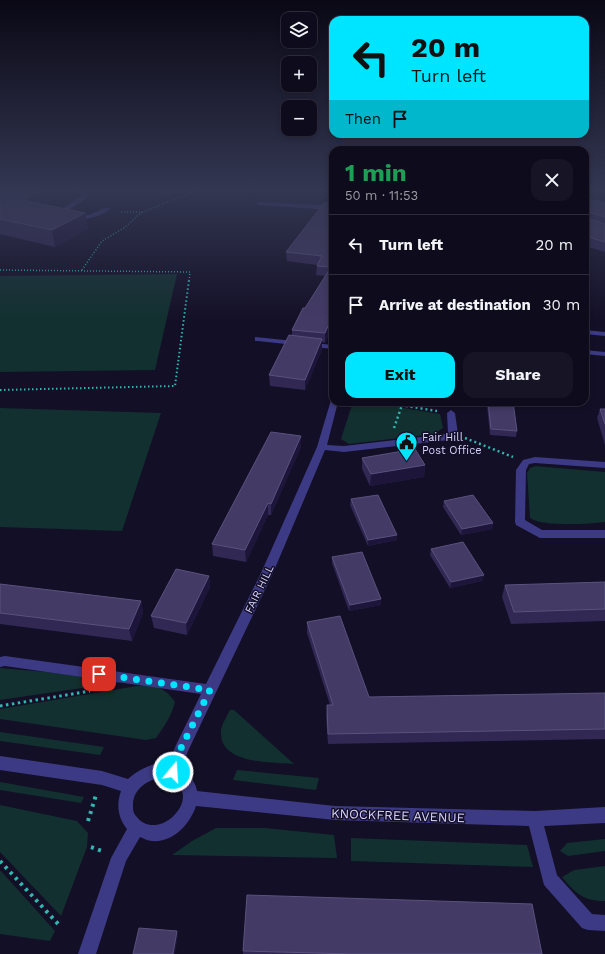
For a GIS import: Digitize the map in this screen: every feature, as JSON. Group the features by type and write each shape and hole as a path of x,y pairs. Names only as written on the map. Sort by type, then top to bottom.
{"street":[{"path":"589,332 605,334"},
{"path":"258,339 329,347"},
{"path":"589,352 605,354"},
{"name":"FAIR HILL","path":"173,772 180,750 267,573 322,447 333,406"},
{"path":"322,447 344,449 449,437 454,434 451,413"},
{"path":"605,466 535,460 526,462 521,470 520,522 540,534 605,534"},
{"path":"0,662 60,668 210,690"},
{"path":"0,763 102,778 131,787"},
{"path":"164,770 173,772 186,782 191,798 189,808 184,818 166,831 155,833 145,832 136,828 130,822 126,814 126,801 131,787 137,780 146,774 164,770"},
{"name":"KNOCKFREE AVENUE","path":"191,798 335,813 535,820 605,815"},
{"path":"535,820 550,879 588,922 605,923"},
{"path":"87,954 119,858 136,828"}],"path":[{"path":"82,270 102,241 115,234"},
{"path":"0,270 190,272 175,386 0,390"},
{"path":"390,444 402,406"},
{"path":"408,406 451,413"},
{"path":"454,434 526,462"},
{"path":"0,706 97,690"},
{"path":"88,821 102,778"},
{"path":"0,861 61,927"}],"green space":[{"path":"177,274 155,370 0,372 0,276"},
{"path":"352,406 392,406 440,414 443,428 434,434 349,444 341,439"},
{"path":"0,408 161,413 122,531 0,527"},
{"path":"535,466 605,472 605,522 555,524 536,521 530,518 527,473 530,468"},
{"path":"0,668 47,672 123,682 0,700"},
{"path":"137,686 159,688 167,693 175,702 170,716 156,738 146,740 0,719 0,709"},
{"path":"230,710 234,710 294,764 260,762 237,756 228,750 222,741 221,730"},
{"path":"0,732 104,747 100,755 0,741"},
{"path":"237,770 319,778 316,790 233,780"},
{"path":"0,782 84,797 81,803 0,790"},
{"path":"0,805 77,821 88,833 87,847 61,916 0,852"},
{"path":"216,828 265,828 334,835 337,858 172,855 192,841"},
{"path":"351,838 527,845 533,867 351,861"},
{"path":"605,839 605,851 568,856 560,851 567,843"},
{"path":"605,866 605,901 585,898 571,888 562,877 574,870"},
{"path":"0,870 55,931 50,941 0,934"}],"building":[{"path":"300,234 329,234 329,267 317,266 322,256 286,252"},
{"path":"589,234 605,234 605,242 589,237"},
{"path":"329,270 329,326 325,333 292,330 303,308 305,308"},
{"path":"289,335 322,339 305,380 269,375"},
{"path":"488,406 514,406 517,431 491,429"},
{"path":"600,409 605,409 605,424"},
{"path":"271,432 301,436 271,504 268,503 245,550 212,544"},
{"path":"415,449 425,465 371,474 362,458"},
{"path":"378,495 397,535 368,540 351,499"},
{"path":"473,495 493,523 462,529 444,501"},
{"path":"463,542 484,575 451,582 431,549"},
{"path":"362,552 381,599 350,605 332,557"},
{"path":"176,569 209,576 186,623 151,616"},
{"path":"605,582 605,609 514,612 505,585"},
{"path":"0,584 141,601 129,629 0,613"},
{"path":"340,616 369,697 605,693 605,729 328,734 327,705 333,705 307,622"},
{"path":"247,895 532,904 542,954 352,954 243,951"},
{"path":"139,928 177,931 173,954 133,954"}],"place":[{"name":"Fair Hill Post Office","path":"407,462"}],"route":[{"path":"99,674 210,690 180,750 173,772"}]}
